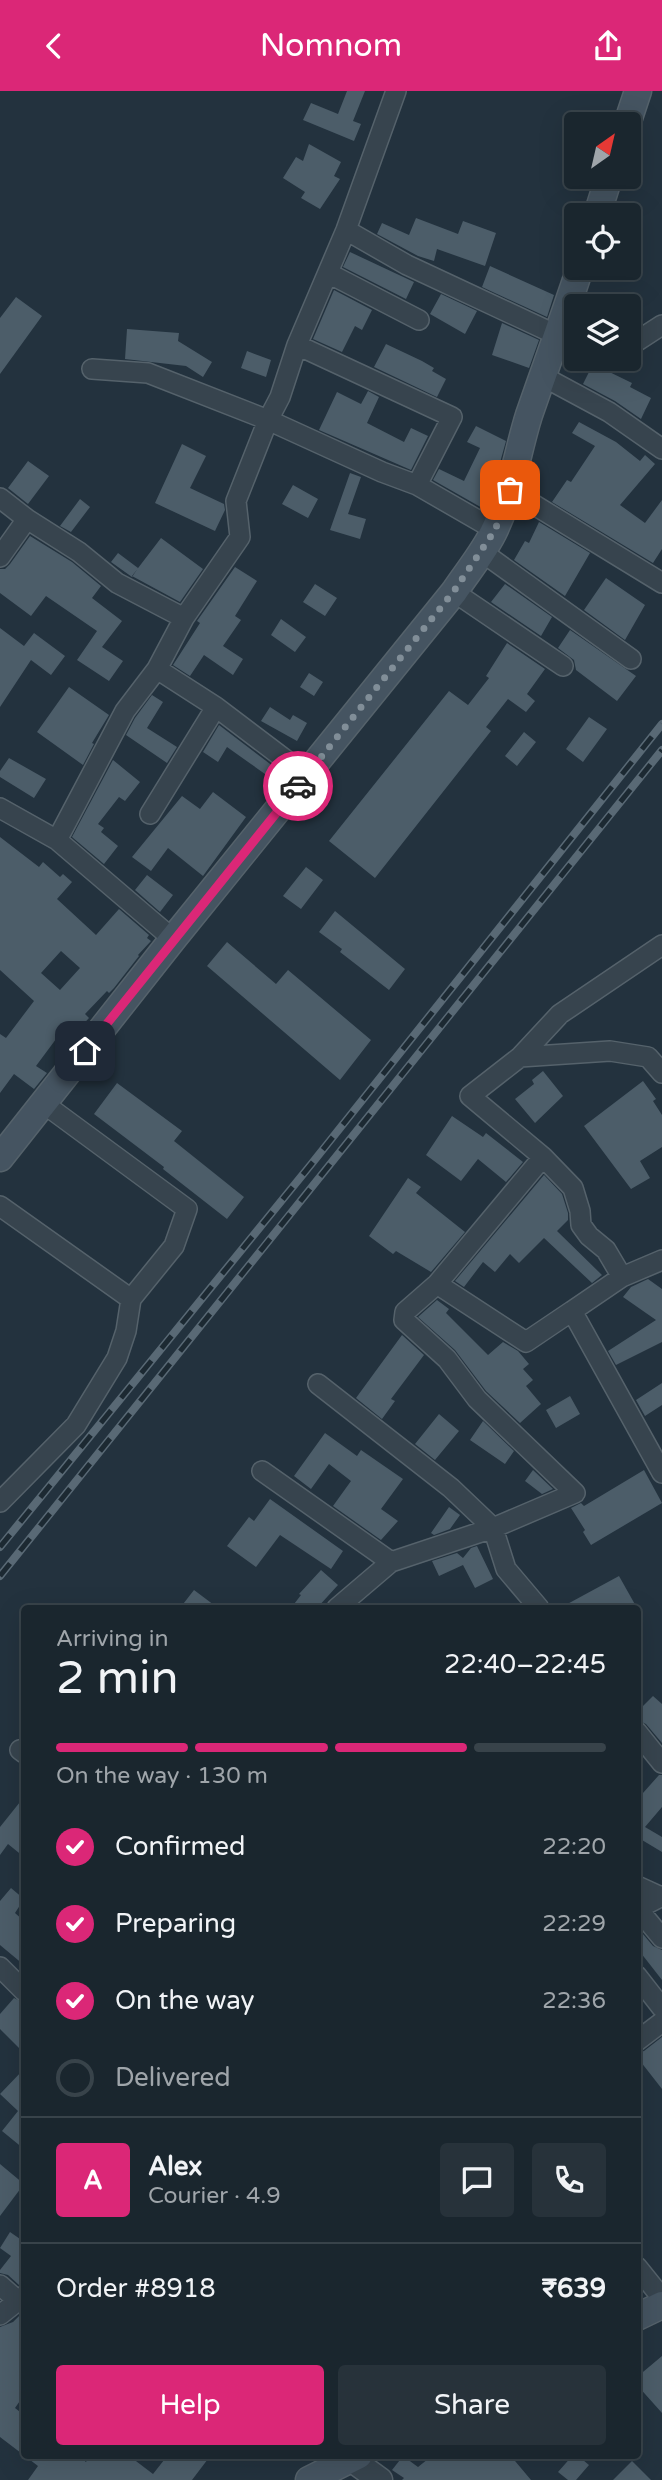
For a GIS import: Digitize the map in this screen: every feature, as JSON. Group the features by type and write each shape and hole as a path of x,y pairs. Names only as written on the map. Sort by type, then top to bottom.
{"main road":[{"path":"631,112 638,91"},
{"path":"0,1158 454,591 488,541 510,490 529,416 544,377 564,344"},
{"path":"641,2315 662,2305"},
{"path":"309,2480 345,2459"}],"street":[{"path":"57,840 125,711 157,669 184,618 240,537 236,501 280,397 297,345 346,230 396,91"},
{"path":"346,230 407,265 564,338"},
{"path":"328,273 419,320"},
{"path":"641,338 662,324"},
{"path":"297,345 453,417 417,485"},
{"path":"92,369 148,373 268,420 417,485 631,659"},
{"path":"544,377 609,412 662,449"},
{"path":"510,490 662,583"},
{"path":"0,498 27,519 79,552 117,583 184,618"},
{"path":"0,557 27,519"},
{"path":"454,591 563,666"},
{"path":"157,669 216,707 307,776"},
{"path":"150,814 216,707"},
{"path":"0,808 57,840 173,939"},
{"path":"622,1277 606,1250 589,1236 581,1225 573,1188 543,1157 470,1096 520,1056 560,1014 662,945"},
{"path":"520,1056 610,1051 648,1057 662,1073"},
{"path":"0,1502 76,1425 117,1358 126,1331 131,1299 174,1246 187,1209 43,1103"},
{"path":"341,1605 391,1562 493,1528 575,1493 477,1399 447,1359 404,1320 405,1312 437,1284 543,1157"},
{"path":"0,1206 131,1299"},
{"path":"437,1284 526,1342 622,1277 662,1260"},
{"path":"572,1311 662,1473"},
{"path":"318,1384 451,1488 493,1528 506,1569 536,1605"},
{"path":"262,1471 391,1562"},
{"path":"641,1737 662,1763"},
{"path":"641,1888 661,1896"},
{"path":"641,1906 661,1896"},
{"path":"641,1913 662,1938"},
{"path":"0,1967 21,1988"},
{"path":"641,1981 662,2008"},
{"path":"641,2038 662,2022"},
{"path":"641,2272 662,2298"},
{"path":"0,2285 21,2298 0,2315"},
{"path":"348,2459 380,2480"}],"building":[{"path":"347,91 365,91 353,121 361,124 354,141 303,120 311,103 338,114"},
{"path":"309,144 341,162 334,176 340,179 320,209 301,198 305,192 283,178 296,157 303,161"},
{"path":"416,218 458,234 463,221 496,233 485,266 437,249 434,261 418,256 377,234 382,223 409,235"},
{"path":"350,252 414,282 406,299 343,267"},
{"path":"490,266 554,295 547,317 482,287"},
{"path":"334,290 372,310 362,330 355,326 342,352 313,339"},
{"path":"441,294 477,311 465,334 430,314"},
{"path":"16,297 42,316 0,374 0,318"},
{"path":"502,323 539,340 529,368 492,355"},
{"path":"127,329 179,333 178,341 212,362 203,377 186,366 125,359"},
{"path":"386,344 434,368 432,371 446,379 437,397 374,367"},
{"path":"247,351 271,360 266,377 241,368"},
{"path":"590,371 607,371 632,383 630,387 651,398 641,419 583,384"},
{"path":"368,391 379,397 367,423 404,442 411,428 428,436 411,470 319,430 337,392 361,404"},
{"path":"579,422 616,442 640,461 645,455 655,464 620,505 645,523 662,500 662,549 653,563 552,502 567,480 571,482 595,446 572,433"},
{"path":"476,426 506,441 491,495 484,509 433,480 439,469 464,481 480,448 467,442"},
{"path":"182,444 206,456 190,488 224,504 225,510 215,531 155,503"},
{"path":"28,461 49,476 28,504 8,488"},
{"path":"350,473 361,477 348,514 366,519 360,539 330,530"},
{"path":"293,485 318,499 308,518 282,504"},
{"path":"80,499 90,507 71,532 60,526"},
{"path":"539,522 590,553 565,596 514,560 525,541 529,543"},
{"path":"30,536 72,562 101,586 92,598 122,621 102,647 123,661 109,681 77,660 97,631 46,596 31,616 0,593 0,569 5,569 10,564"},
{"path":"161,538 203,569 180,602 132,576"},
{"path":"118,553 138,568 132,577 111,562"},
{"path":"235,567 257,581 235,616 241,620 223,646 243,659 233,675 204,655 190,676 173,665 200,623 197,621"},
{"path":"606,578 645,605 625,640 584,610"},
{"path":"315,584 337,598 325,616 303,602"},
{"path":"505,584 552,617 541,636 491,602"},
{"path":"281,619 306,637 295,652 271,635"},
{"path":"0,628 24,646 34,633 65,656 51,675 31,660 0,707"},
{"path":"570,630 636,676 617,701 576,670 574,660 558,648"},
{"path":"507,643 545,669 527,694 535,701 526,712 508,699 486,727 491,731 375,878 329,841 449,691 468,705 489,678 486,676"},
{"path":"309,673 323,682 314,696 300,687"},
{"path":"69,687 109,715 92,743 94,744 83,765 37,732"},
{"path":"152,695 163,702 147,728 177,747 167,763 126,735"},
{"path":"270,707 290,720 293,715 307,723 297,741 261,721"},
{"path":"589,717 607,729 583,762 566,749"},
{"path":"219,725 278,770 272,779 227,747 218,762 203,752"},
{"path":"524,732 536,742 517,766 505,756"},
{"path":"9,758 46,779 34,798 0,777 0,771"},
{"path":"113,760 140,782 125,801 119,797 98,824 104,828 101,832 118,846 104,864 72,837"},
{"path":"213,792 246,817 203,876 168,848 151,871 132,857 182,796 200,809"},
{"path":"0,837 39,867 43,862 60,877 63,874 72,882 57,899 96,935 119,909 149,935 147,938 151,941 114,988 109,993 107,991 85,1014 89,1018 79,1029 77,1027 68,1037 62,1031 36,1066 47,1073 34,1089 14,1074 0,1093 0,1034 6,1038 34,1001 0,970","holes":["61,951 80,968 60,990 41,973"]},
{"path":"306,867 323,880 301,909 283,896"},
{"path":"147,875 173,895 160,912 135,890"},
{"path":"335,911 405,969 389,990 319,932"},
{"path":"227,942 276,984 288,970 371,1040 340,1080 207,966"},
{"path":"543,1071 563,1096 535,1123 515,1099 534,1084 532,1080"},
{"path":"643,1081 656,1099 653,1101 662,1115 662,1147 640,1161 650,1178 631,1189 584,1126"},
{"path":"117,1083 182,1131 174,1141 244,1197 227,1219 94,1114"},
{"path":"452,1116 483,1137 486,1133 523,1162 506,1182 478,1159 461,1181 426,1155"},
{"path":"544,1175 562,1194 568,1213 568,1220 557,1231 602,1275 592,1283 544,1238 519,1263 510,1254 495,1272 483,1262 464,1287 455,1281"},
{"path":"408,1178 421,1187 416,1193 465,1232 431,1272 396,1251 393,1254 369,1236"},
{"path":"648,1279 662,1289 662,1342 616,1365 608,1351 656,1320 623,1297 631,1287"},
{"path":"437,1300 449,1309 446,1313 488,1355 503,1342 518,1351 529,1364 523,1369 533,1380 526,1386 541,1404 520,1423 486,1391 455,1350 418,1317"},
{"path":"402,1335 424,1355 391,1399 395,1401 382,1419 356,1398"},
{"path":"662,1383 662,1405 645,1416 636,1400"},
{"path":"570,1396 580,1414 556,1428 546,1410"},
{"path":"439,1414 459,1431 435,1460 415,1444"},
{"path":"483,1421 514,1451 505,1464 470,1440"},
{"path":"325,1433 357,1456 361,1450 403,1479 381,1509 398,1521 381,1540 333,1506 351,1481 329,1464 311,1489 294,1476"},
{"path":"533,1470 553,1489 542,1494 525,1481"},
{"path":"644,1470 662,1503 591,1545 571,1508 581,1503 584,1506"},
{"path":"270,1499 343,1551 331,1569 280,1535 256,1567 227,1546 249,1517 254,1521"},
{"path":"449,1507 460,1515 450,1529 434,1535 431,1533"},
{"path":"477,1546 493,1579 475,1588 463,1565 439,1576 432,1561 457,1553 463,1558 471,1548"},
{"path":"321,1570 338,1585 320,1605 293,1605 301,1595 299,1594"},
{"path":"619,1576 635,1605 566,1605"},
{"path":"194,1590 214,1605 182,1605"},
{"path":"653,1696 662,1704 662,1743 641,1722 641,1708"},
{"path":"662,1775 662,1807 645,1827 662,1837 662,1852 641,1839 641,1791 643,1793"},
{"path":"21,1801 21,1855 8,1844 0,1855 0,1827"},
{"path":"11,1888 21,1896 21,1904 15,1913 21,1918 21,1962 0,1945 0,1901"},
{"path":"641,1932 653,1946 662,1950 662,1980 641,1953"},
{"path":"14,1998 21,2002 21,2050 0,2029 0,2014"},
{"path":"662,2037 662,2089 641,2062 641,2052"},
{"path":"21,2072 21,2147 2,2131 18,2111 0,2094"},
{"path":"0,2164 21,2182 21,2188 0,2216"},
{"path":"10,2232 21,2240 21,2285 8,2275 0,2273 11,2256 0,2248"},
{"path":"21,2314 21,2399 15,2408 21,2413 21,2453 0,2437 0,2327 13,2322"},
{"path":"662,2356 662,2413 641,2389 641,2374"},
{"path":"29,2459 82,2459 86,2462 88,2459 133,2459 153,2474 165,2459 208,2459 192,2480 28,2480 38,2466"},
{"path":"401,2459 407,2459 418,2467 428,2459 513,2459 531,2480 402,2480 404,2478 392,2470"},
{"path":"569,2459 582,2459 589,2465 576,2480 568,2480 558,2472"},
{"path":"632,2461 651,2480 613,2480"}],"railway":[{"path":"0,1547 313,1162 662,724"},
{"path":"0,1576 662,750"}],"way so far":[{"path":"298,786 482,552 495,530 510,490"}],"route":[{"path":"85,1051 298,786"}]}
